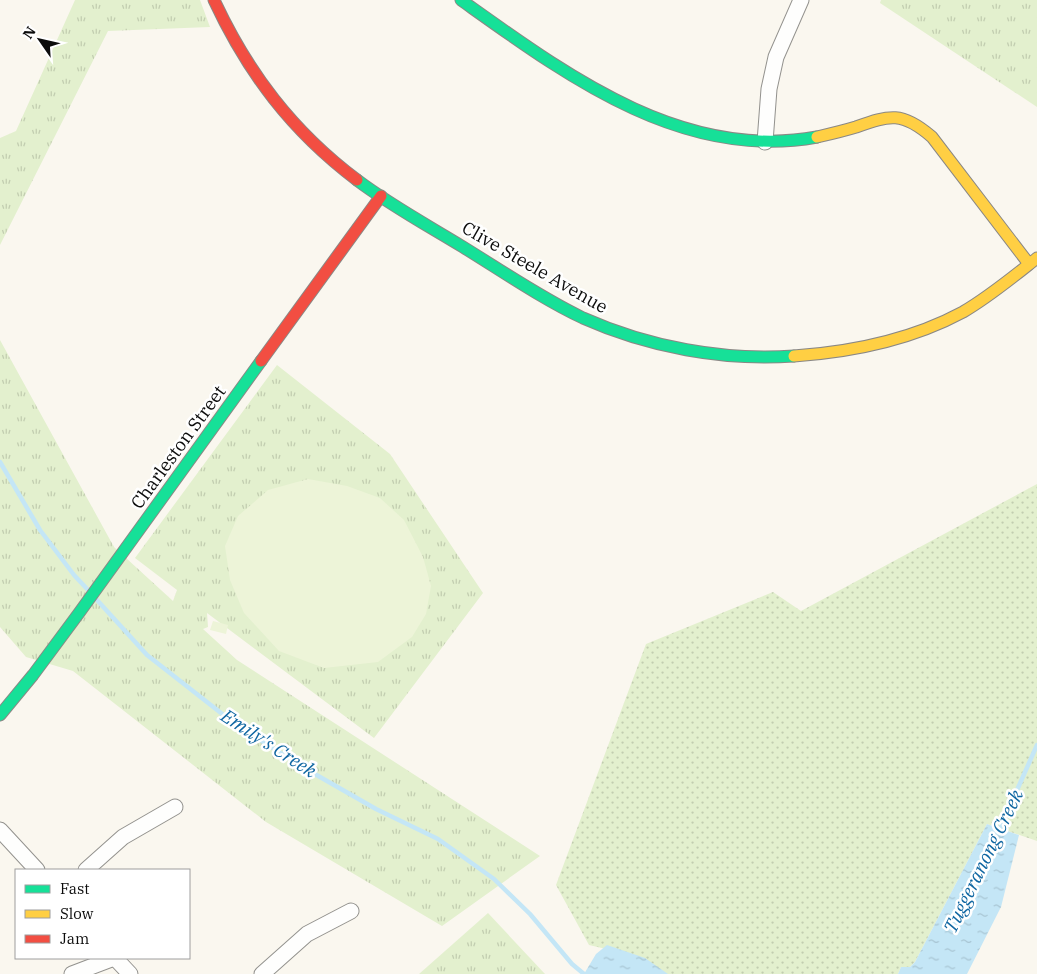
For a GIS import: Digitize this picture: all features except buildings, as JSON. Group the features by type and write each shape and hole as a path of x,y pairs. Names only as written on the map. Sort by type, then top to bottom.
{"street":[{"name":"Clive Steele Avenue","path":"214,0 225,25 259,82 283,112 333,162 381,196 543,296 602,326 659,345 685,351 737,357 789,358 863,348 910,335 954,316 994,292 1033,261"},
{"path":"461,0 559,69 605,95 653,116 702,133 750,141 784,142 820,137 854,128 876,118 891,116 914,122 932,137 1033,261"},
{"path":"765,142 769,89 776,57 801,0"},
{"name":"Charleston Street","path":"0,716 79,613 381,196"},
{"path":"87,869 123,837 175,807"},
{"path":"0,830 36,869"},
{"path":"262,974 307,934 351,911"},
{"path":"72,974 112,959"},
{"path":"116,959 130,974"}],"green space":[{"path":"75,0 200,0 210,27 108,31 0,245 0,138 16,131"},
{"path":"881,0 1037,0 1037,107 880,3"},
{"path":"0,340 114,547 173,601 177,590 135,558 277,365 390,454 483,593 374,738 207,613 208,627 203,629 237,660 540,856 442,926 266,822 73,671 26,657 0,627"},
{"path":"308,479 347,486 380,498 404,520 423,557 431,586 426,614 412,637 378,662 324,668 279,651 244,613 230,580 225,546 238,516 268,490"},
{"path":"1037,484 1037,841 987,824 915,962 910,967 901,967 898,974 648,974 619,952 589,945 556,885 646,644 773,592 801,611"},
{"path":"213,621 228,625 226,634 210,630"},
{"path":"488,913 545,974 419,974"}],"water":[{"path":"987,824 1019,835 1001,907 967,974 898,974 901,967 910,967 915,962"},
{"path":"607,945 645,958 668,974 584,974 596,954"}],"waterway":[{"name":"Emily's Creek","path":"0,462 40,530 74,575 88,590"},
{"name":"Emily's Creek","path":"97,600 147,655 235,724 306,769 376,809 438,839 494,879 530,914 572,964 584,974"},
{"name":"Tuggeranong Creek","path":"998,833 1037,745"}],"traffic: fast":[{"path":"461,0 542,56 584,82 627,106 672,124 719,137 767,141 817,137"},
{"path":"357,180 537,293 583,318 633,337 686,350 740,356 794,356"},
{"path":"0,715 33,675 79,613 261,361"}],"traffic: slow":[{"path":"817,137 887,118 904,119 912,123 932,137 1029,264"},
{"path":"794,356 859,348 881,343 943,322 973,306 1037,258"}],"traffic: jam":[{"path":"214,0 242,52 274,99 312,141 357,180"},
{"path":"261,361 381,196"}]}
